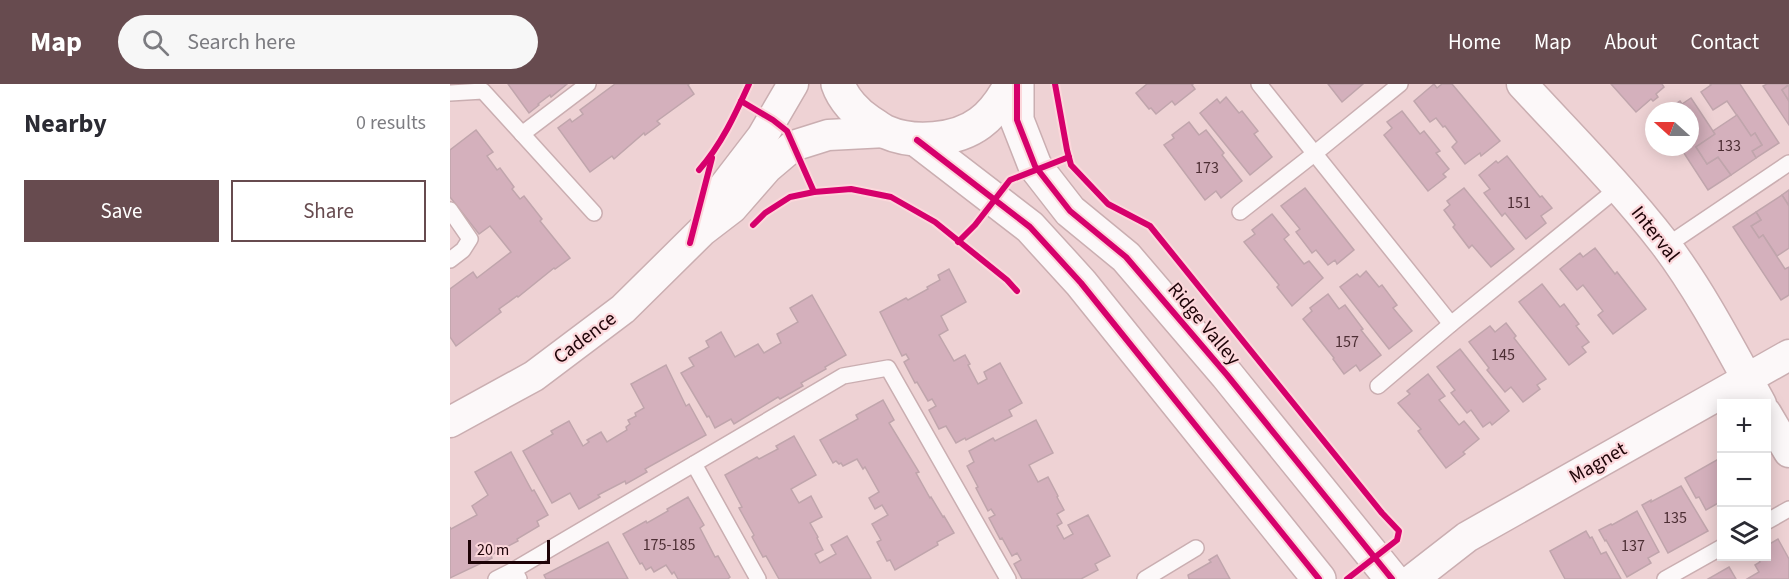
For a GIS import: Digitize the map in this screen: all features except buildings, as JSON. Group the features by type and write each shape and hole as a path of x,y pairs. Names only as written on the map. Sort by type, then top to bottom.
{"main road":[{"path":"838,84 840,90 860,115 886,132 918,140 949,137 978,124 1002,102 1011,84"},
{"name":"Ridge Valley","path":"1017,84 1017,120 1035,166 1070,211 1126,257 1227,375 1392,579"},
{"path":"918,140 1030,227 1081,283 1319,579"}],"street":[{"name":"Cadence","path":"702,231 719,193 762,137 794,84"},
{"name":"Interval","path":"1522,84 1618,188 1666,246 1706,305 1754,391"},
{"name":"Cadence","path":"450,423 534,376 623,309 702,231 732,208 767,168 793,146 828,135 886,132"},
{"name":"Magnet","path":"1413,579 1467,537 1754,391 1789,355"},
{"path":"1771,420 1789,452"}],"lane":[{"path":"522,134 588,84"},
{"path":"1259,84 1450,324"},
{"path":"1240,212 1400,84"},
{"path":"450,93 480,87 594,213"},
{"path":"1666,246 1789,163"},
{"path":"1378,386 1450,324 1618,188"},
{"path":"450,210 470,239 463,250 450,260"},
{"path":"496,579 517,574 694,464 843,376 888,368 1008,579"},
{"path":"694,464 758,579"},
{"path":"1771,520 1789,509"},
{"path":"1145,579 1196,548"},
{"path":"1665,579 1717,550"}],"cycle path":[{"path":"699,170 721,140 749,84"},
{"path":"1017,84 1017,120 1035,166 1070,211 1126,257 1227,375 1392,579"},
{"path":"1055,84 1071,165 1108,204 1150,226 1399,531 1397,540 1347,579"},
{"path":"741,101 787,131 814,192"},
{"path":"917,140 1030,227 1081,283 1319,579"},
{"path":"958,242 975,225 1010,180 1069,157"},
{"path":"690,243 712,158"},
{"path":"753,225 765,213 790,197 814,192 851,189 891,197 935,222 1007,280 1017,291"}]}
